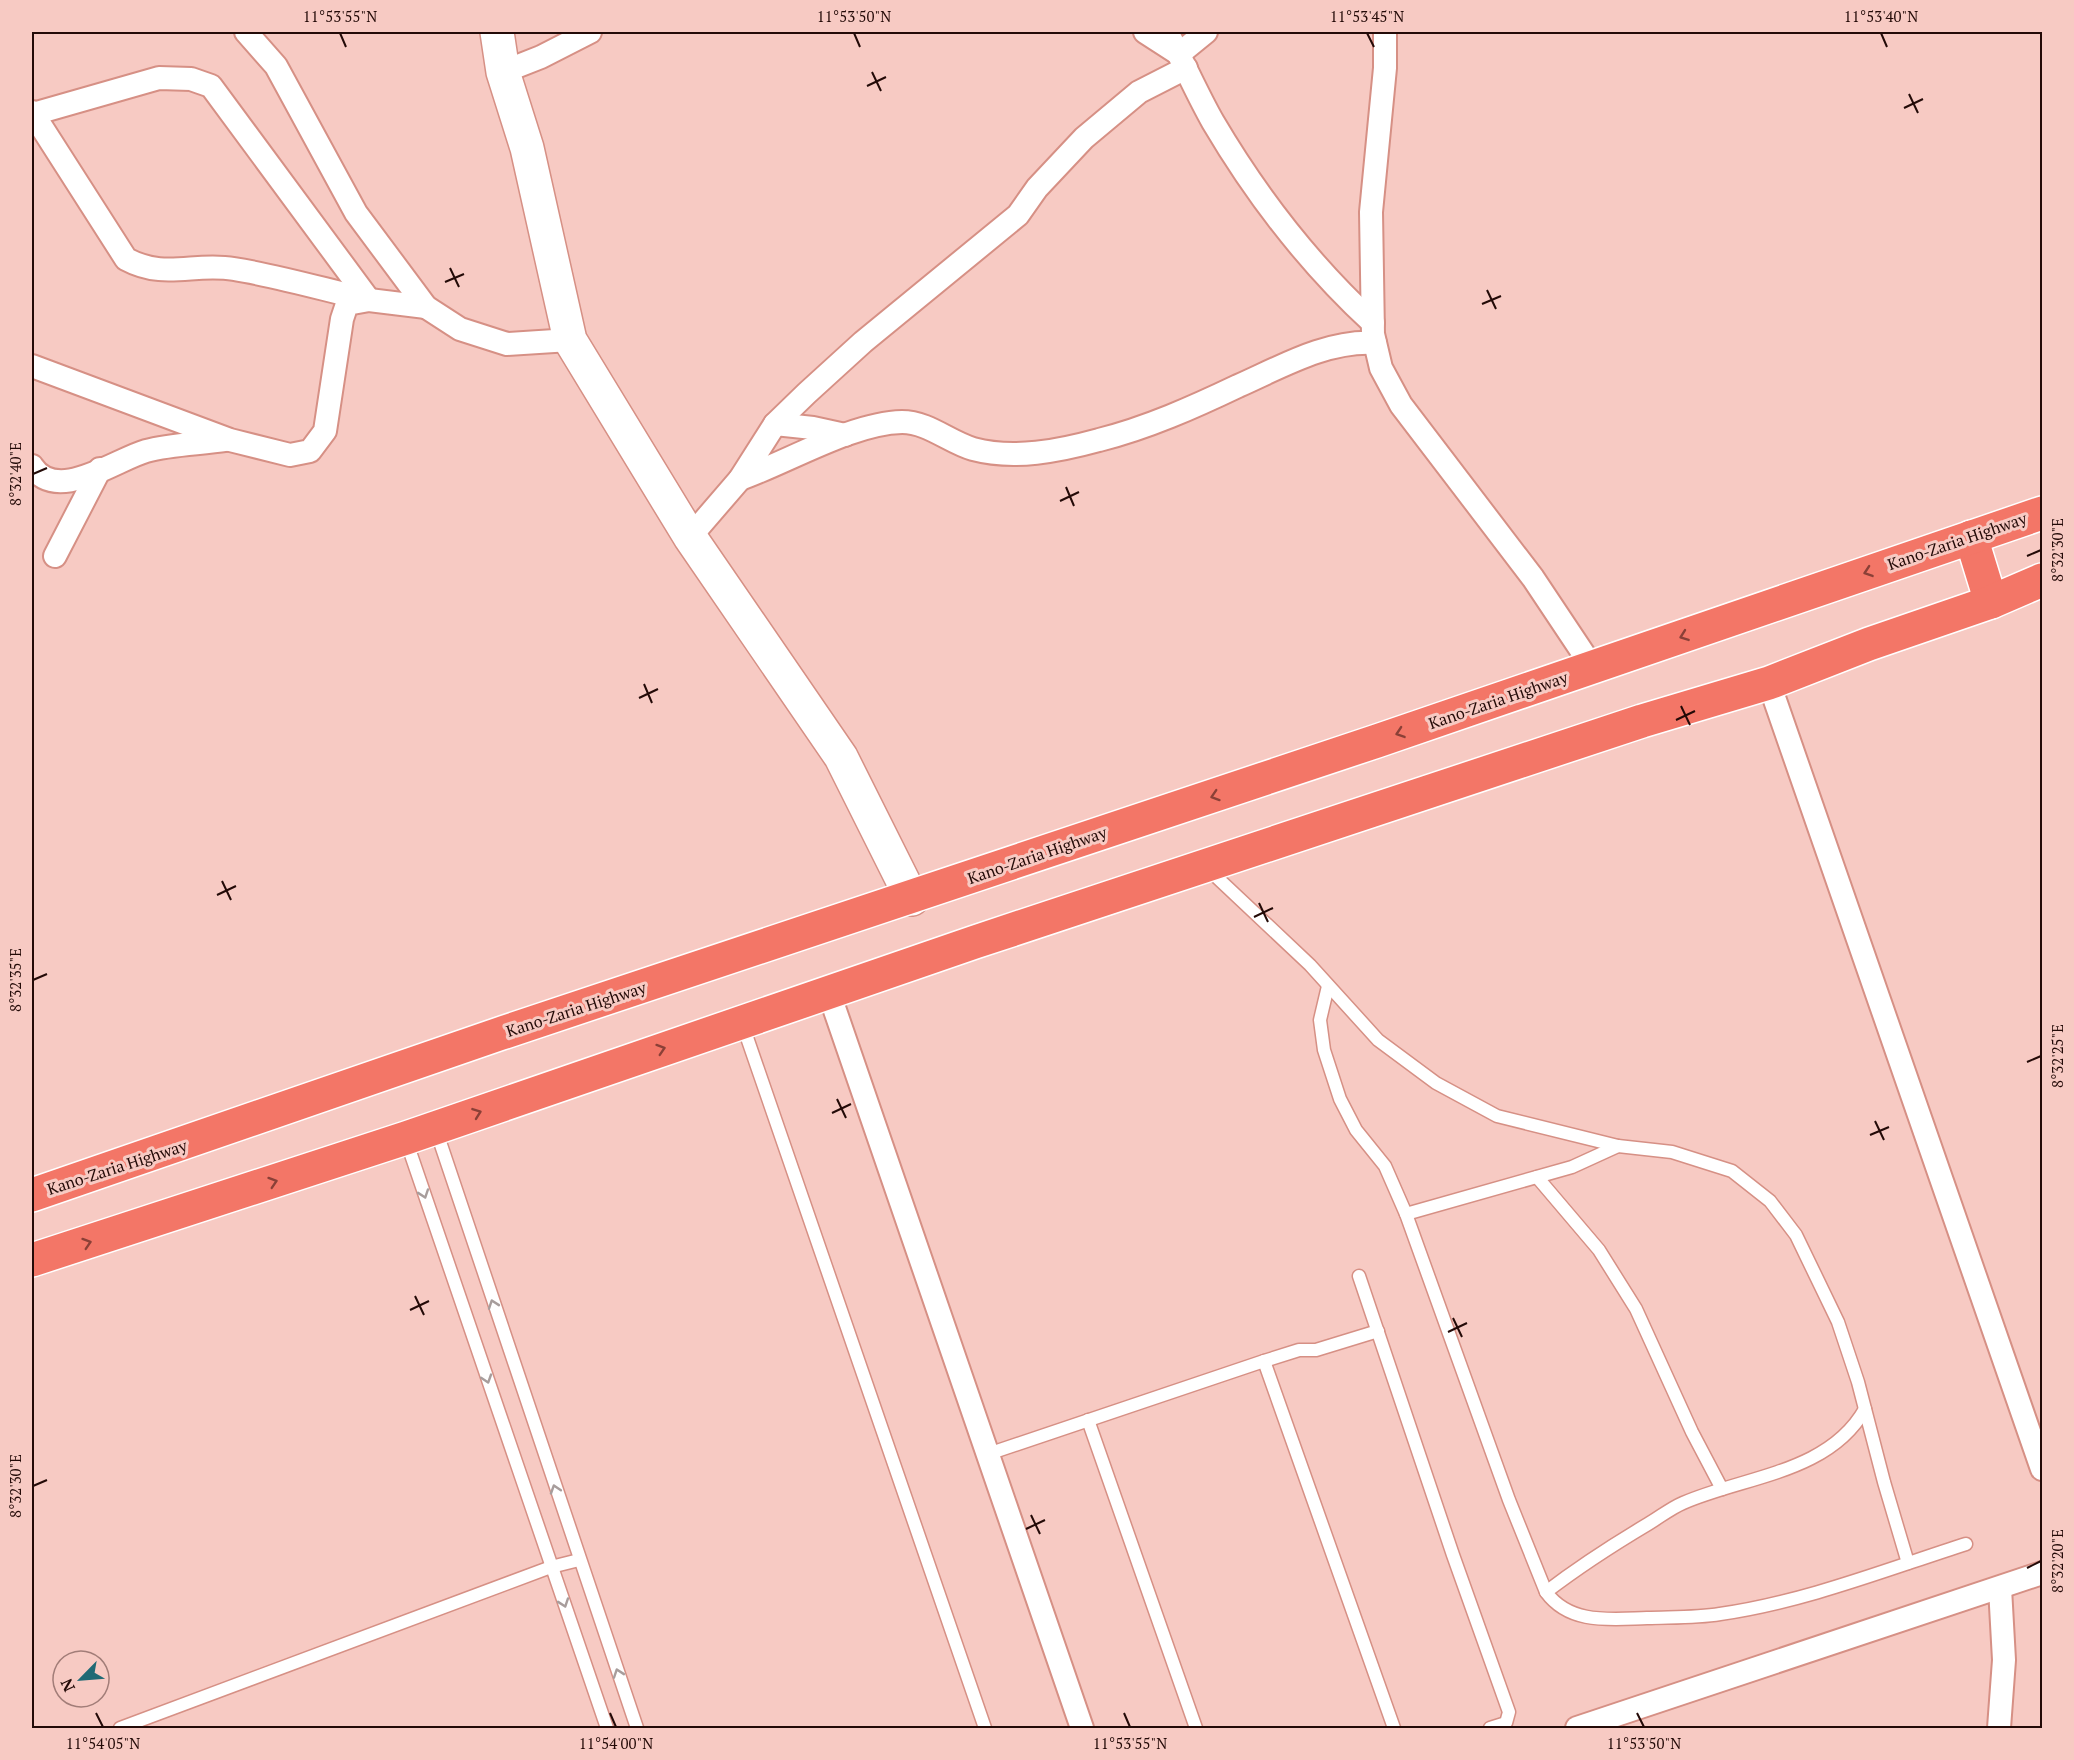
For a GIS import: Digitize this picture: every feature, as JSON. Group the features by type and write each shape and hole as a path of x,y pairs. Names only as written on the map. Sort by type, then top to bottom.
{"highway":[{"name":"Kano-Zaria Highway","path":"32,1195 499,1034 912,898 2043,513"},
{"path":"1971,537 1991,602"},
{"path":"32,1260 421,1133 742,1022 1642,721 1769,683 1869,644 1991,602 2043,580"}],"street":[{"path":"246,32 276,66 356,213 426,307 460,329 507,344 570,340"},
{"path":"497,32 503,72 527,148 570,340 690,537 841,757 912,898"},
{"path":"503,72 541,57 590,32"},
{"path":"1145,32 1182,61"},
{"path":"1167,32 1214,124 1266,201 1374,333"},
{"path":"690,537 740,479 775,424 863,342 1018,215 1037,188 1084,138 1139,92 1182,61 1206,32"},
{"path":"1384,32 1385,68 1371,212 1374,333 1382,368 1401,405 1533,578 1593,668"},
{"path":"369,300 211,86 191,79 159,78 32,113 126,259 143,268 159,271 212,267 234,269 369,300 426,307"},
{"path":"32,366 230,440 290,455 310,451 325,431 342,319 347,304 369,300"},
{"path":"740,479 845,435 882,424 904,422 926,427 974,449 1024,454 1100,440 1136,429 1291,361 1374,333"},
{"path":"775,424 813,428 845,435"},
{"path":"32,466 42,477 60,482 74,480 148,450 230,440"},
{"path":"55,556 99,470"},
{"path":"1769,683 2043,1470"},
{"path":"829,993 1082,1728"},
{"path":"1576,1728 2043,1573"},
{"path":"1999,1728 2004,1660 2000,1588"}],"lane":[{"path":"1206,867 1310,965 1378,1040 1436,1083 1497,1116 1618,1146 1672,1152 1732,1171 1770,1201 1796,1235 1838,1322 1908,1563"},
{"path":"1328,986 1320,1020 1323,1050 1340,1099 1356,1130 1384,1166 1406,1214 1509,1500 1546,1592 1557,1605 1587,1618 1607,1620 1719,1614 1794,1599 1966,1544"},
{"path":"742,1022 985,1728"},
{"path":"421,1133 579,1560 637,1728"},
{"path":"421,1133 551,1567 607,1728"},
{"path":"1406,1214 1572,1167 1618,1146"},
{"path":"1537,1177 1599,1250 1636,1309 1692,1432 1722,1489"},
{"path":"1359,1276 1453,1555 1509,1712 1506,1723 1490,1728"},
{"path":"988,1454 1264,1361 1299,1350 1316,1350 1378,1331"},
{"path":"1264,1361 1394,1728"},
{"path":"1546,1592 1595,1554 1682,1503 1788,1468 1823,1453 1857,1425 1865,1409"},
{"path":"1088,1420 1196,1728"},
{"path":"120,1728 551,1567 579,1560"}]}
